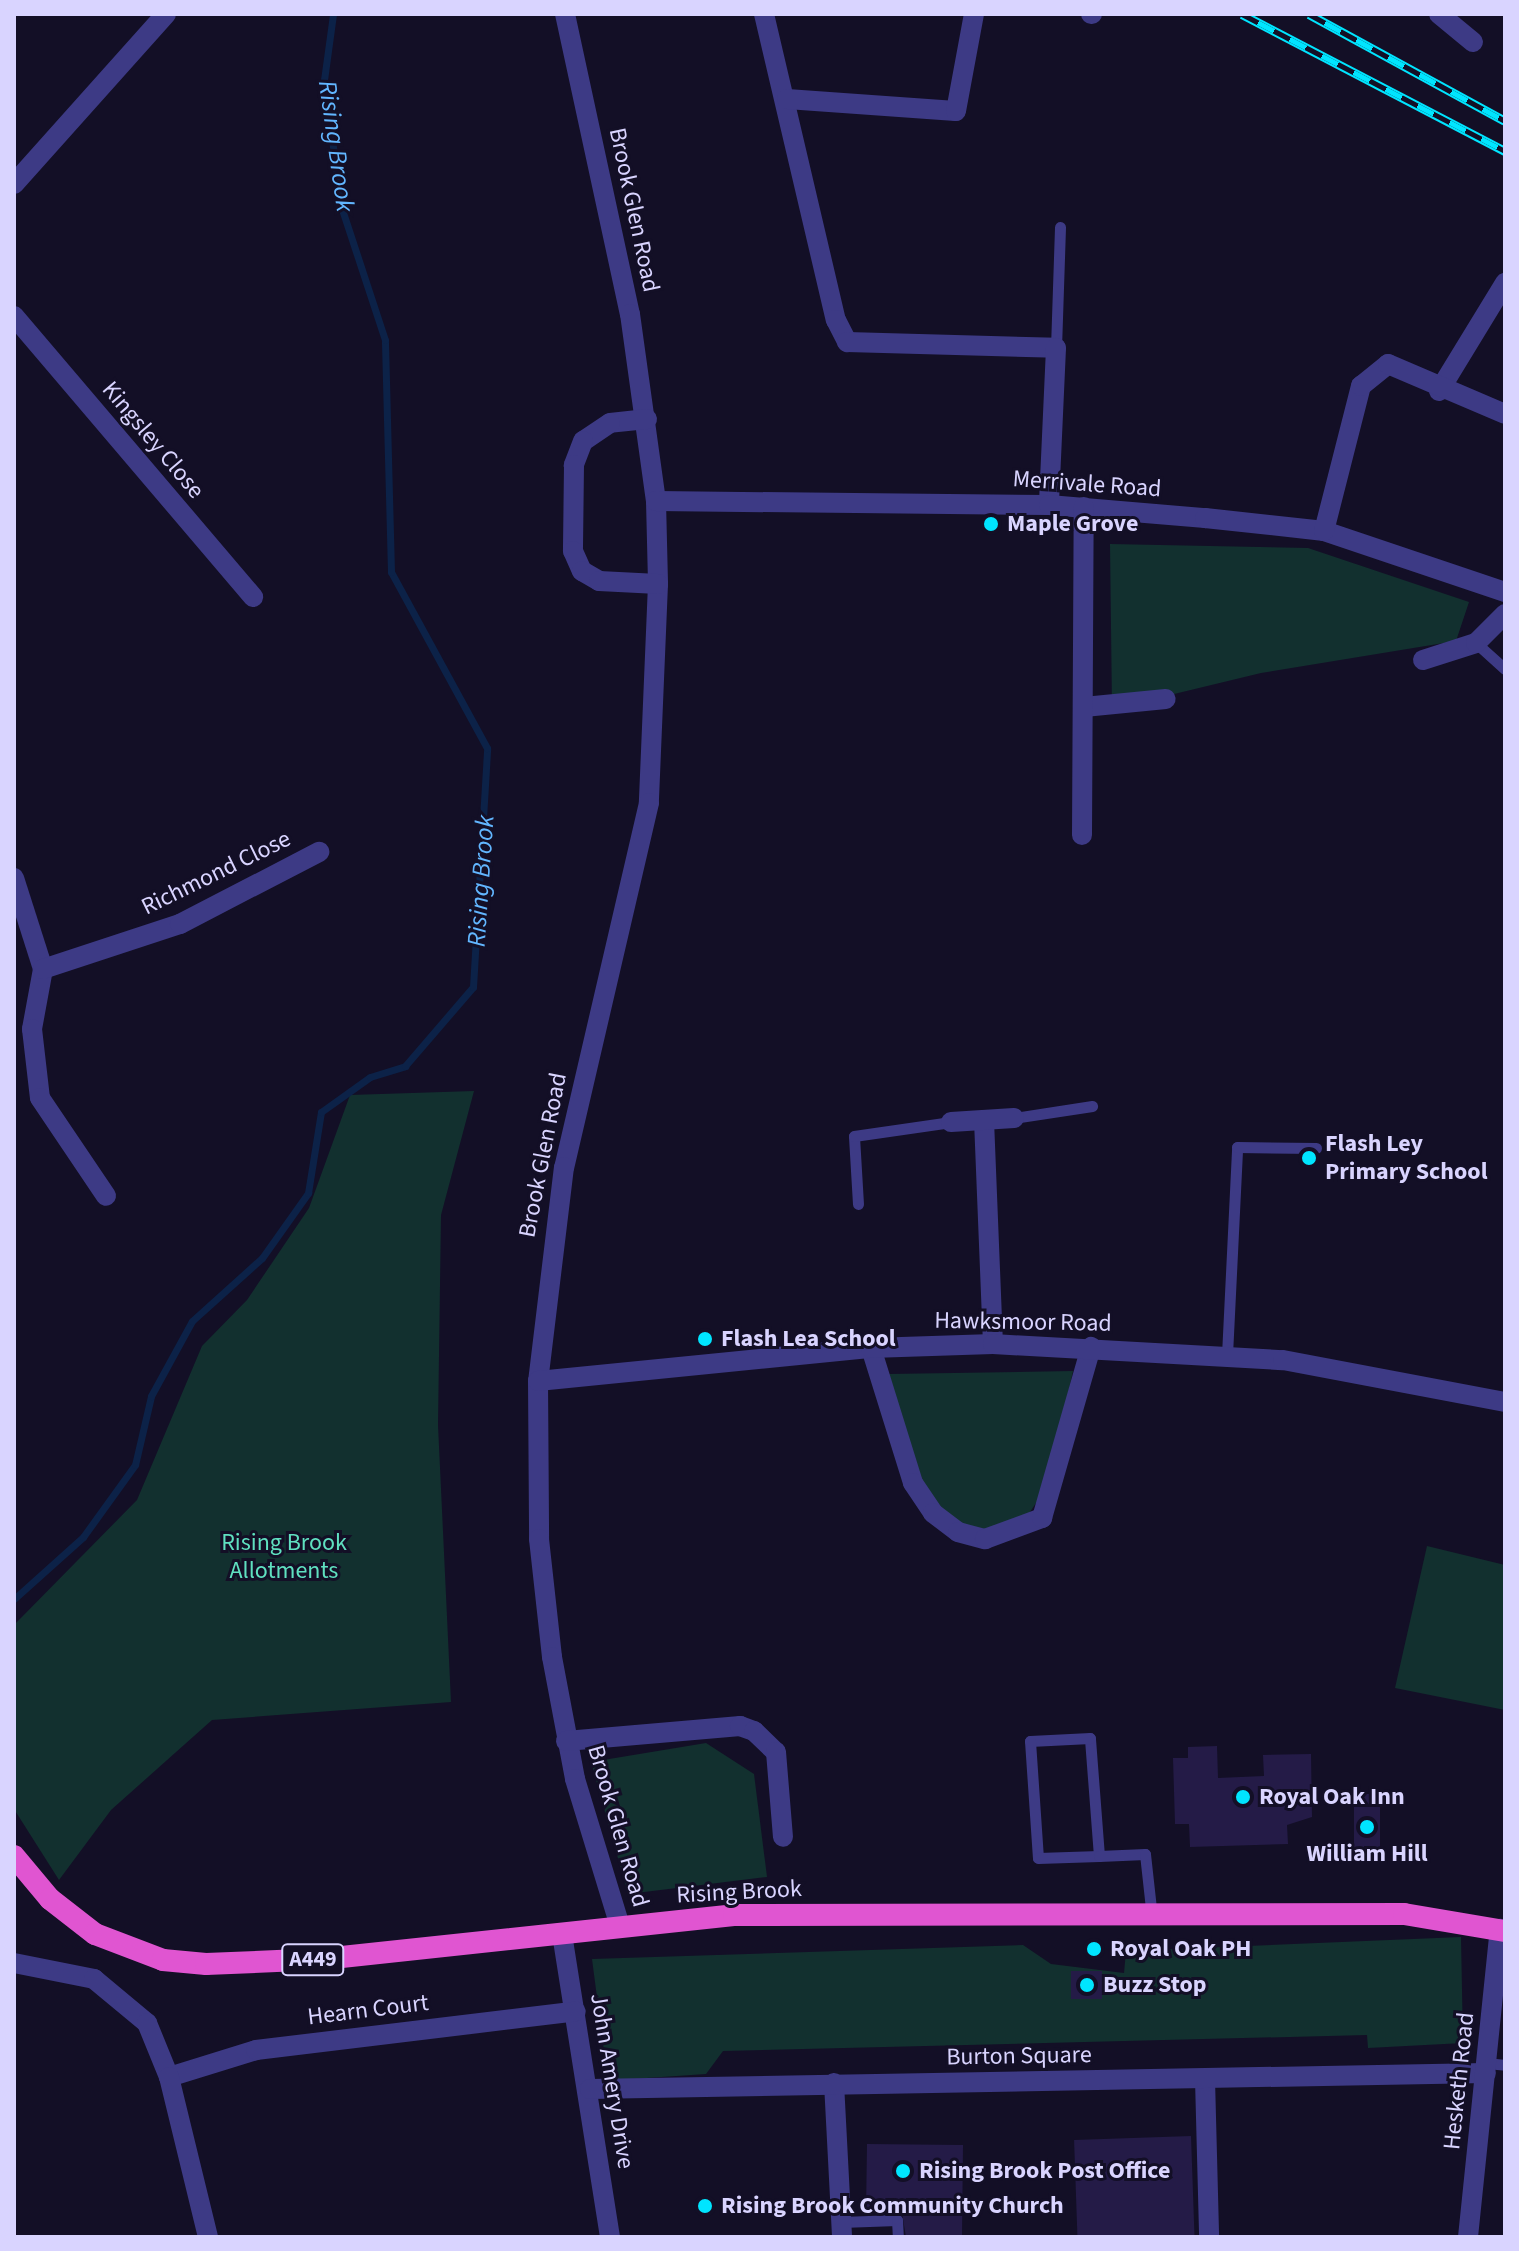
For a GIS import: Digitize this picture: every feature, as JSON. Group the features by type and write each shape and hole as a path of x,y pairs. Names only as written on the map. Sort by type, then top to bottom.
{"highway":[{"name":"Rising Brook","path":"14,1856 72,1919 163,1960 323,1959 620,1926 789,1914 1152,1918 1404,1914 1502,1930"}],"street":[{"path":"14,184 166,14"},
{"name":"Brook Glen Road","path":"565,14 647,419 656,501 658,584 649,803 564,1167 538,1381 539,1539 566,1741 620,1926"},
{"path":"764,14 787,99 836,320 847,342 1056,348 1049,505"},
{"path":"787,99 956,111 974,14"},
{"path":"1439,14 1473,42"},
{"path":"1439,391 1505,283"},
{"name":"Kingsley Close","path":"14,316 253,597"},
{"path":"1324,531 1361,386 1388,364 1439,391 1505,414"},
{"path":"647,419 610,423 583,441 574,465 573,551 582,571 599,581 658,584"},
{"name":"Merrivale Road","path":"656,501 1049,505 1324,531 1505,592"},
{"path":"1082,835 1084,507"},
{"path":"1423,660 1476,643 1505,614"},
{"path":"1084,707 1166,699"},
{"name":"Richmond Close","path":"43,969 180,924 319,852"},
{"path":"14,878 43,969 32,1029 40,1098 106,1196"},
{"path":"951,1122 1014,1118"},
{"path":"984,1120 993,1344"},
{"name":"Hawksmoor Road","path":"538,1381 871,1348 993,1344 1227,1355 1359,1371 1505,1402"},
{"path":"871,1348 913,1483 933,1513 958,1532 985,1539 1042,1518 1091,1347"},
{"name":"Brook Glen Road","path":"566,1741 740,1726 754,1731 776,1752 783,1837"},
{"name":"Hesketh Road","path":"1468,2237 1493,2067 1502,1930"},
{"name":"John Amery Drive","path":"562,1934 590,2089 610,2237"},
{"path":"14,1963 94,1979 147,2023 169,2077 208,2237"},
{"name":"Hearn Court","path":"169,2077 256,2050 576,2011"},
{"name":"Burton Square","path":"590,2089 1205,2079 1493,2067"},
{"path":"1205,2079 1209,2237"},
{"path":"834,2083 842,2230"}],"lane":[{"path":"1056,348 1060,227"},
{"path":"1476,643 1505,669"},
{"path":"1014,1118 1092,1106"},
{"path":"858,1204 854,1136 951,1122"},
{"path":"1227,1355 1237,1147 1316,1148"},
{"path":"1099,1856 1090,1738 1030,1741 1038,1858 1099,1856 1145,1854 1152,1918"},
{"path":"842,2230 897,2220 898,2237"}],"green space":[{"path":"1110,544 1308,548 1469,602 1456,641 1261,673 1112,709"},
{"name":"Rising Brook Allotments","path":"474,1091 441,1215 438,1425 451,1702 212,1720 111,1810 59,1880 14,1809 14,1625 137,1500 202,1346 247,1300 309,1208 350,1095"},
{"path":"1073,1371 1048,1485 1024,1521 987,1533 950,1521 920,1482 889,1374"},
{"path":"1427,1546 1505,1565 1505,1710 1395,1688"},
{"path":"706,1743 754,1774 767,1877 628,1894 591,1762"},
{"path":"1461,1937 1463,2043 1368,2048 1367,2035 723,2051 706,2074 617,2080 607,2074 592,1959 1023,1945 1051,1964 1124,1973 1126,1951"}],"building":[{"name":"Royal Oak Inn","path":"1217,1746 1218,1778 1264,1776 1263,1755 1311,1754 1312,1817 1287,1825 1288,1844 1190,1847 1189,1824 1175,1824 1173,1758 1188,1758 1188,1747"},
{"name":"William Hill","path":"1354,1794 1380,1794 1380,1860 1354,1860"},
{"name":"Buzz Stop","path":"1071,1971 1102,1971 1102,1999 1071,1999"},
{"path":"1191,2136 1195,2237 1077,2237 1074,2140"},
{"path":"867,2144 963,2145 962,2237 906,2237 902,2213 866,2213"}],"waterway":[{"name":"Rising Brook","path":"14,1599 83,1537 135,1465 151,1396 192,1321 262,1258 308,1193 321,1112 370,1077 405,1066 473,987 487,748 391,572 385,340 341,206 324,80 333,14"}],"railway":[{"path":"1242,14 1505,151"},
{"path":"1309,14 1505,121"}],"place":[{"name":"Maple Grove","path":"991,524"},
{"name":"Flash Ley Primary School","path":"1309,1158"},
{"name":"Flash Lea School","path":"705,1339"},
{"name":"Royal Oak Inn","path":"1243,1797"},
{"name":"William Hill","path":"1367,1827"},
{"name":"Royal Oak PH","path":"1094,1949"},
{"name":"Buzz Stop","path":"1087,1985"},
{"name":"Rising Brook Post Office","path":"903,2171"},
{"name":"Rising Brook Community Church","path":"705,2206"}]}
